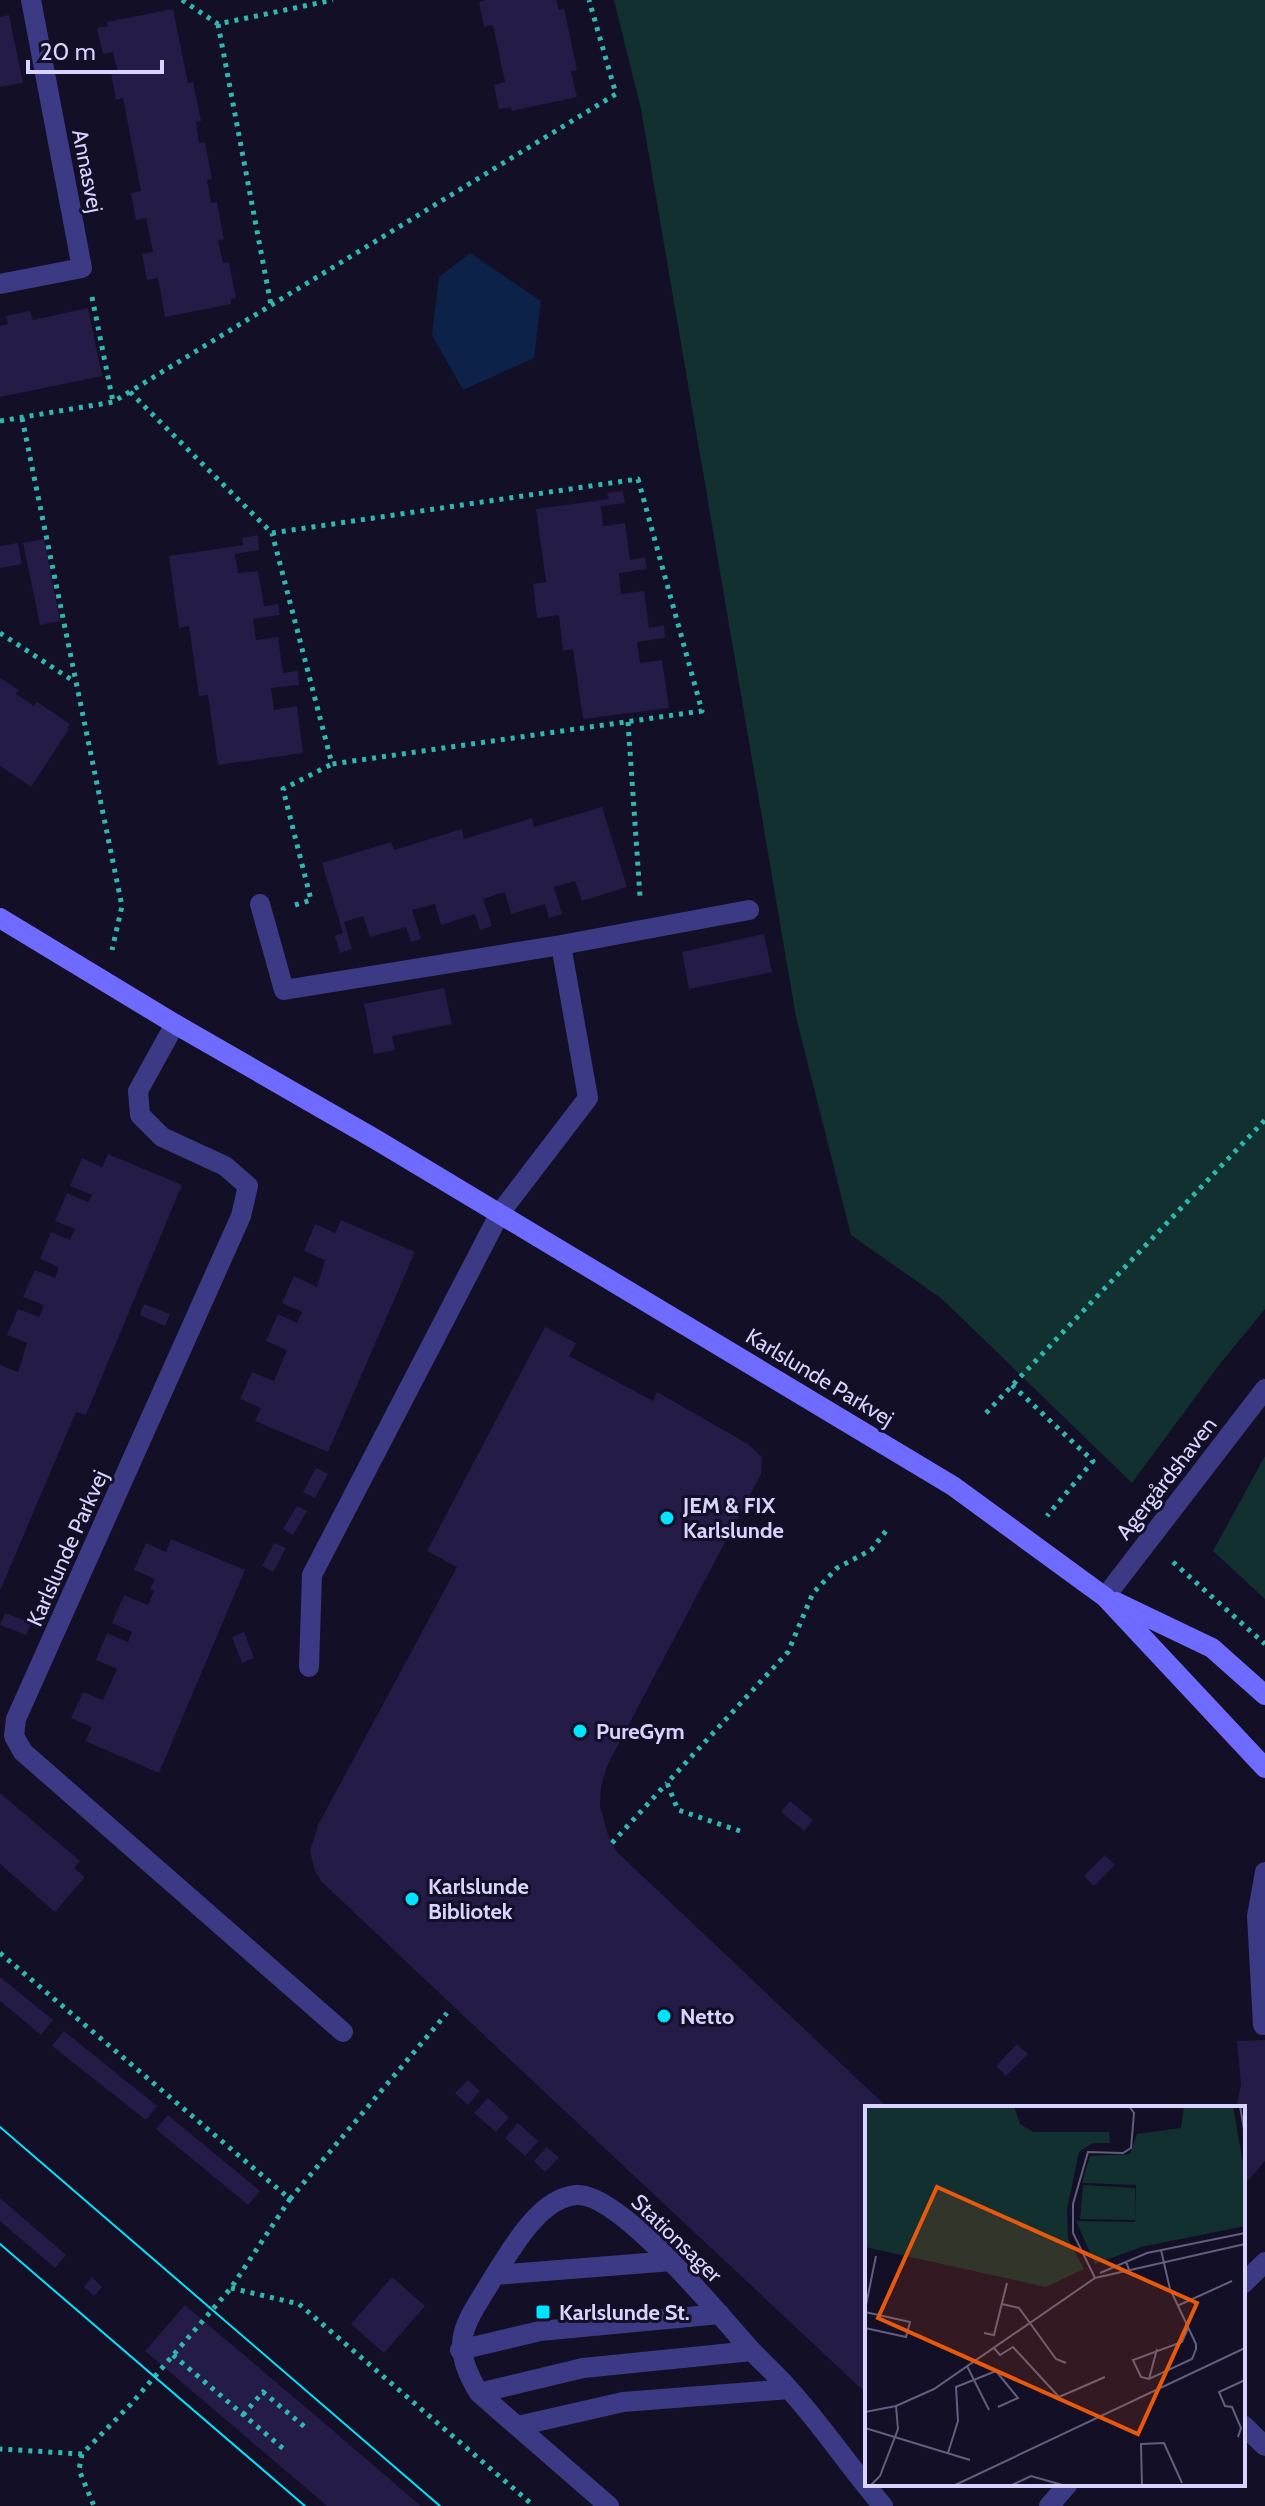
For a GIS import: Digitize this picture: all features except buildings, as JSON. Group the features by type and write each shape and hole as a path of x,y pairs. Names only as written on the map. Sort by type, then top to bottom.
{"street":[{"name":"Annasvej","path":"31,0 82,268"},
{"path":"0,284 82,268"},
{"path":"262,909 284,990 561,945 749,910"},
{"name":"Karlslunde Parkvej","path":"0,918 500,1213 953,1486 1105,1597 1212,1648 1265,1695"},
{"path":"309,1667 312,1575 500,1213 588,1098 561,945"},
{"name":"Karlslunde Parkvej","path":"175,1024 138,1091 140,1115 162,1137 225,1166 248,1186 241,1216 16,1719 14,1736 23,1752 343,2032"},
{"name":"Agergårdshaven","path":"1105,1597 1265,1389"},
{"name":"Karlslunde Parkvej","path":"1105,1597 1265,1768"},
{"path":"1263,2025 1257,1916 1265,1872"},
{"name":"Stationsager","path":"460,2350 467,2322 539,2212 559,2199 578,2194 607,2205 672,2261 789,2389 865,2484"},
{"path":"495,2275 672,2261"},
{"path":"1245,2282 1265,2262"},
{"path":"609,2506 479,2393 468,2375 460,2350 540,2331 720,2314"},
{"path":"479,2393 583,2368 752,2351"},
{"path":"518,2426 623,2402 789,2389"},
{"path":"1245,2427 1265,2446"},
{"name":"Stationsager","path":"867,2486 883,2506"},
{"path":"1049,2506 1066,2486"}],"path":[{"path":"182,0 218,24 333,0"},
{"path":"0,421 113,402 616,94 589,0"},
{"path":"218,24 271,305"},
{"path":"82,268 90,288 113,402"},
{"path":"130,392 272,533 332,764"},
{"path":"22,418 122,906 105,979"},
{"path":"262,909 311,900 283,789 332,764 702,711 638,479 272,533"},
{"path":"0,633 75,682"},
{"path":"628,722 642,930"},
{"path":"986,1413 1265,1120"},
{"path":"1012,1385 1093,1461 1027,1540"},
{"path":"612,1843 788,1652 813,1593 837,1568 871,1550 886,1531"},
{"path":"1149,1540 1265,1644"},
{"path":"667,1783 678,1810 740,1831"},
{"path":"0,1953 290,2199"},
{"path":"94,2506 79,2470 82,2454 131,2404 231,2288 290,2199 447,2013"},
{"path":"231,2288 299,2304 534,2506"},
{"path":"173,2355 286,2451"},
{"path":"243,2415 263,2392 306,2428"},
{"path":"0,2449 82,2454"}],"green space":[{"path":"614,0 1265,0 1265,1309 1219,1365 1132,1483 942,1299 851,1235 796,1017 641,109"},
{"path":"1265,1456 1265,1599 1213,1551"}],"water":[{"path":"470,253 541,301 534,358 463,390 432,335 439,277"}],"tram line":[{"path":"0,2127 440,2506"},
{"path":"0,2244 305,2506"}],"place":[{"name":"JEM & FIX Karlslunde","path":"667,1518"},
{"name":"PureGym","path":"580,1731"},
{"name":"Karlslunde Bibliotek","path":"412,1899"},
{"name":"Netto","path":"664,2016"},
{"name":"Karlslunde St.","path":"543,2312"}]}
